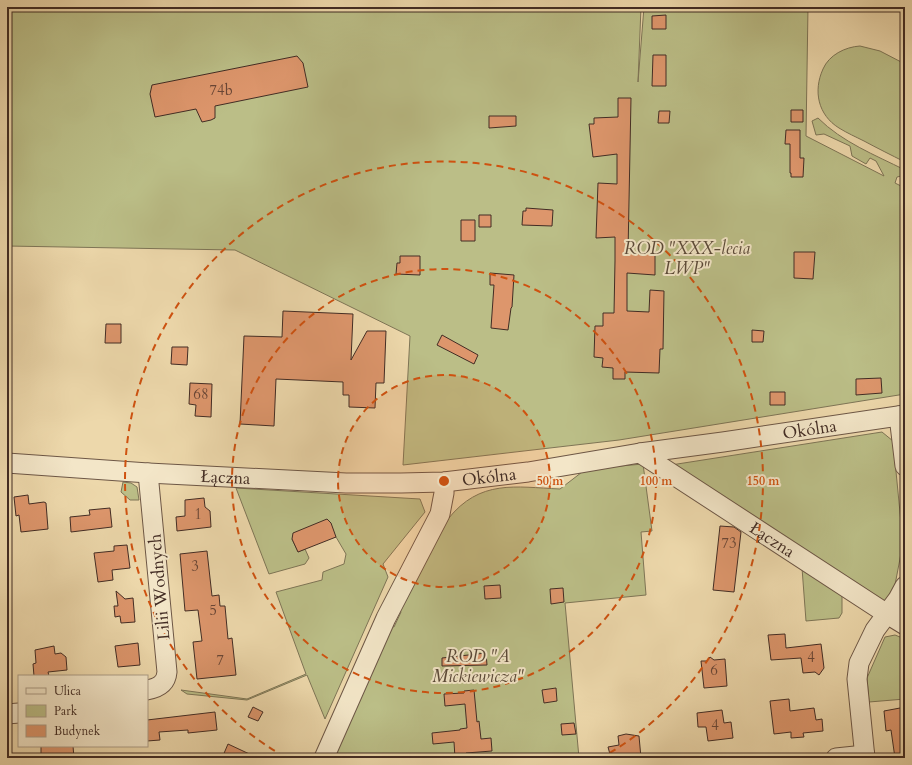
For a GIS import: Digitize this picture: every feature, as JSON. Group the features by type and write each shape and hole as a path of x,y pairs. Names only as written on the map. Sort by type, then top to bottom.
{"street":[{"name":"Okólna","path":"324,758 386,618 440,514 444,493 444,482 528,472 640,453 902,415"},
{"path":"902,415 905,466"},
{"name":"Łączna","path":"640,453 905,625"},
{"name":"Łączna","path":"7,463 148,473 346,482 444,482"},
{"name":"Lilii Wodnych","path":"148,473 167,675 160,686 148,690"},
{"path":"836,758 865,757 857,689 857,671 859,663 875,630 898,599 905,586"},
{"path":"7,714 18,713"}],"green space":[{"name":"ROD \"XXX-lecia LWP\"","path":"7,7 641,7 638,82 644,7 808,7 806,136 884,176 876,161 870,158 866,164 852,156 850,146 824,134 816,135 812,121 818,118 827,127 848,141 905,170 905,175 897,177 895,183 905,188 905,394 619,440 403,465 410,336 235,250 7,246"},
{"path":"860,46 880,51 905,64 905,162 839,128 826,116 819,102 818,86 826,64 833,56 843,50"},
{"path":"882,432 893,441 903,543 894,590 884,602 671,465"},
{"name":"ROD \"A Mickiewicza\"","path":"643,464 652,531 641,532 646,595 565,603 579,758 331,758 391,626 394,627 401,612 399,609 444,518 448,519 460,506 473,497 486,491 513,487 560,489 586,469"},
{"path":"123,482 131,483 137,487 139,500 130,500 121,492"},
{"path":"236,488 420,499 425,512 383,564 388,577 325,719 307,675 247,700 187,694 181,690 247,699 306,674 276,592 322,580 323,572 344,564 346,554 336,537 292,539 298,552 305,549 309,558 305,564 269,574"},
{"path":"802,568 842,594 842,613 839,618 806,621"},
{"path":"895,635 905,639 905,699 869,702 867,678 885,637"}],"building":[{"path":"666,15 666,29 652,29 652,16"},
{"path":"653,55 666,55 666,86 652,86"},
{"path":"297,56 303,63 308,87 215,106 215,118 202,122 196,109 155,117 150,94 152,85"},
{"path":"618,98 631,98 628,253 644,254 644,252 655,251 655,275 627,273 627,311 649,312 650,290 664,291 663,349 660,349 659,373 625,372 625,379 613,379 613,368 602,367 603,358 594,357 595,326 603,326 603,313 614,313 615,237 596,238 598,183 617,184 617,154 593,157 589,124 594,124 594,118 618,117"},
{"path":"791,110 803,110 803,122 791,122"},
{"path":"659,111 670,111 669,123 658,123"},
{"path":"489,116 516,116 516,126 489,128"},
{"path":"786,130 800,130 800,158 804,158 803,177 791,177 790,144 785,144"},
{"path":"526,208 553,210 552,226 522,225 523,211 526,211"},
{"path":"479,215 491,215 491,227 479,227"},
{"path":"461,220 475,220 475,241 461,241"},
{"path":"794,252 815,252 813,279 794,278"},
{"path":"400,256 420,256 420,275 396,274 397,263 400,263"},
{"path":"490,273 514,275 512,307 508,330 491,328 494,285 490,285"},
{"path":"283,311 353,314 351,360 367,331 386,331 384,383 376,383 375,408 349,407 349,395 343,395 343,382 276,379 274,426 240,424 244,336 282,337"},
{"path":"106,324 121,324 121,343 105,343"},
{"path":"752,330 764,331 763,342 752,342"},
{"path":"442,335 478,355 474,364 437,345"},
{"path":"172,347 188,347 187,365 171,364"},
{"path":"881,378 882,393 856,395 856,379"},
{"path":"190,383 212,384 211,417 195,416 196,405 189,404"},
{"path":"770,392 785,392 785,405 770,405"},
{"path":"28,495 29,504 46,503 48,529 21,532 19,515 16,516 14,497"},
{"path":"204,498 205,507 210,511 211,527 177,531 176,517 185,516 185,500"},
{"path":"110,508 112,527 71,532 70,517 90,515 89,510"},
{"path":"327,519 331,523 336,537 298,552 292,539 293,533"},
{"path":"720,526 734,527 741,532 734,592 713,590"},
{"path":"127,545 130,568 112,570 113,580 98,582 94,553 114,551 114,546"},
{"path":"207,551 212,596 219,595 220,606 225,606 228,639 232,638 236,675 197,679 193,642 202,641 198,610 185,611 180,554"},
{"path":"500,585 501,598 485,599 484,586"},
{"path":"563,588 564,602 551,604 550,589"},
{"path":"116,591 125,599 133,598 135,622 121,623 120,616 115,617 114,606 118,606"},
{"path":"785,634 786,648 821,644 824,668 819,675 815,672 803,673 801,658 771,660 768,635"},
{"path":"138,643 140,665 118,667 115,646"},
{"path":"54,646 55,654 61,653 66,657 67,670 48,672 49,675 34,675 33,664 36,663 35,650"},
{"path":"486,653 487,665 442,666 442,658"},
{"path":"710,657 714,660 725,659 727,686 704,688 701,661 707,661"},
{"path":"556,688 557,701 544,703 542,690"},
{"path":"474,690 477,722 479,721 481,739 491,738 492,751 466,753 466,758 455,758 454,742 433,744 432,733 467,728 465,704 445,706 444,694 464,693 464,691"},
{"path":"789,699 790,711 814,708 816,720 822,719 823,731 803,733 804,737 791,738 791,732 774,734 770,701"},
{"path":"253,707 263,712 258,721 248,717"},
{"path":"900,708 905,712 905,758 895,758 891,730 886,731 884,711"},
{"path":"722,710 724,723 731,722 733,738 708,741 706,727 698,727 697,713"},
{"path":"215,712 217,730 188,733 188,730 159,732 160,740 148,741 148,720"},
{"path":"574,723 576,734 562,735 561,724"},
{"path":"626,734 639,736 641,758 611,758 608,747 619,745 618,736"},
{"path":"228,744 258,758 222,758"},
{"path":"41,747 73,747 74,758 41,758"}]}
